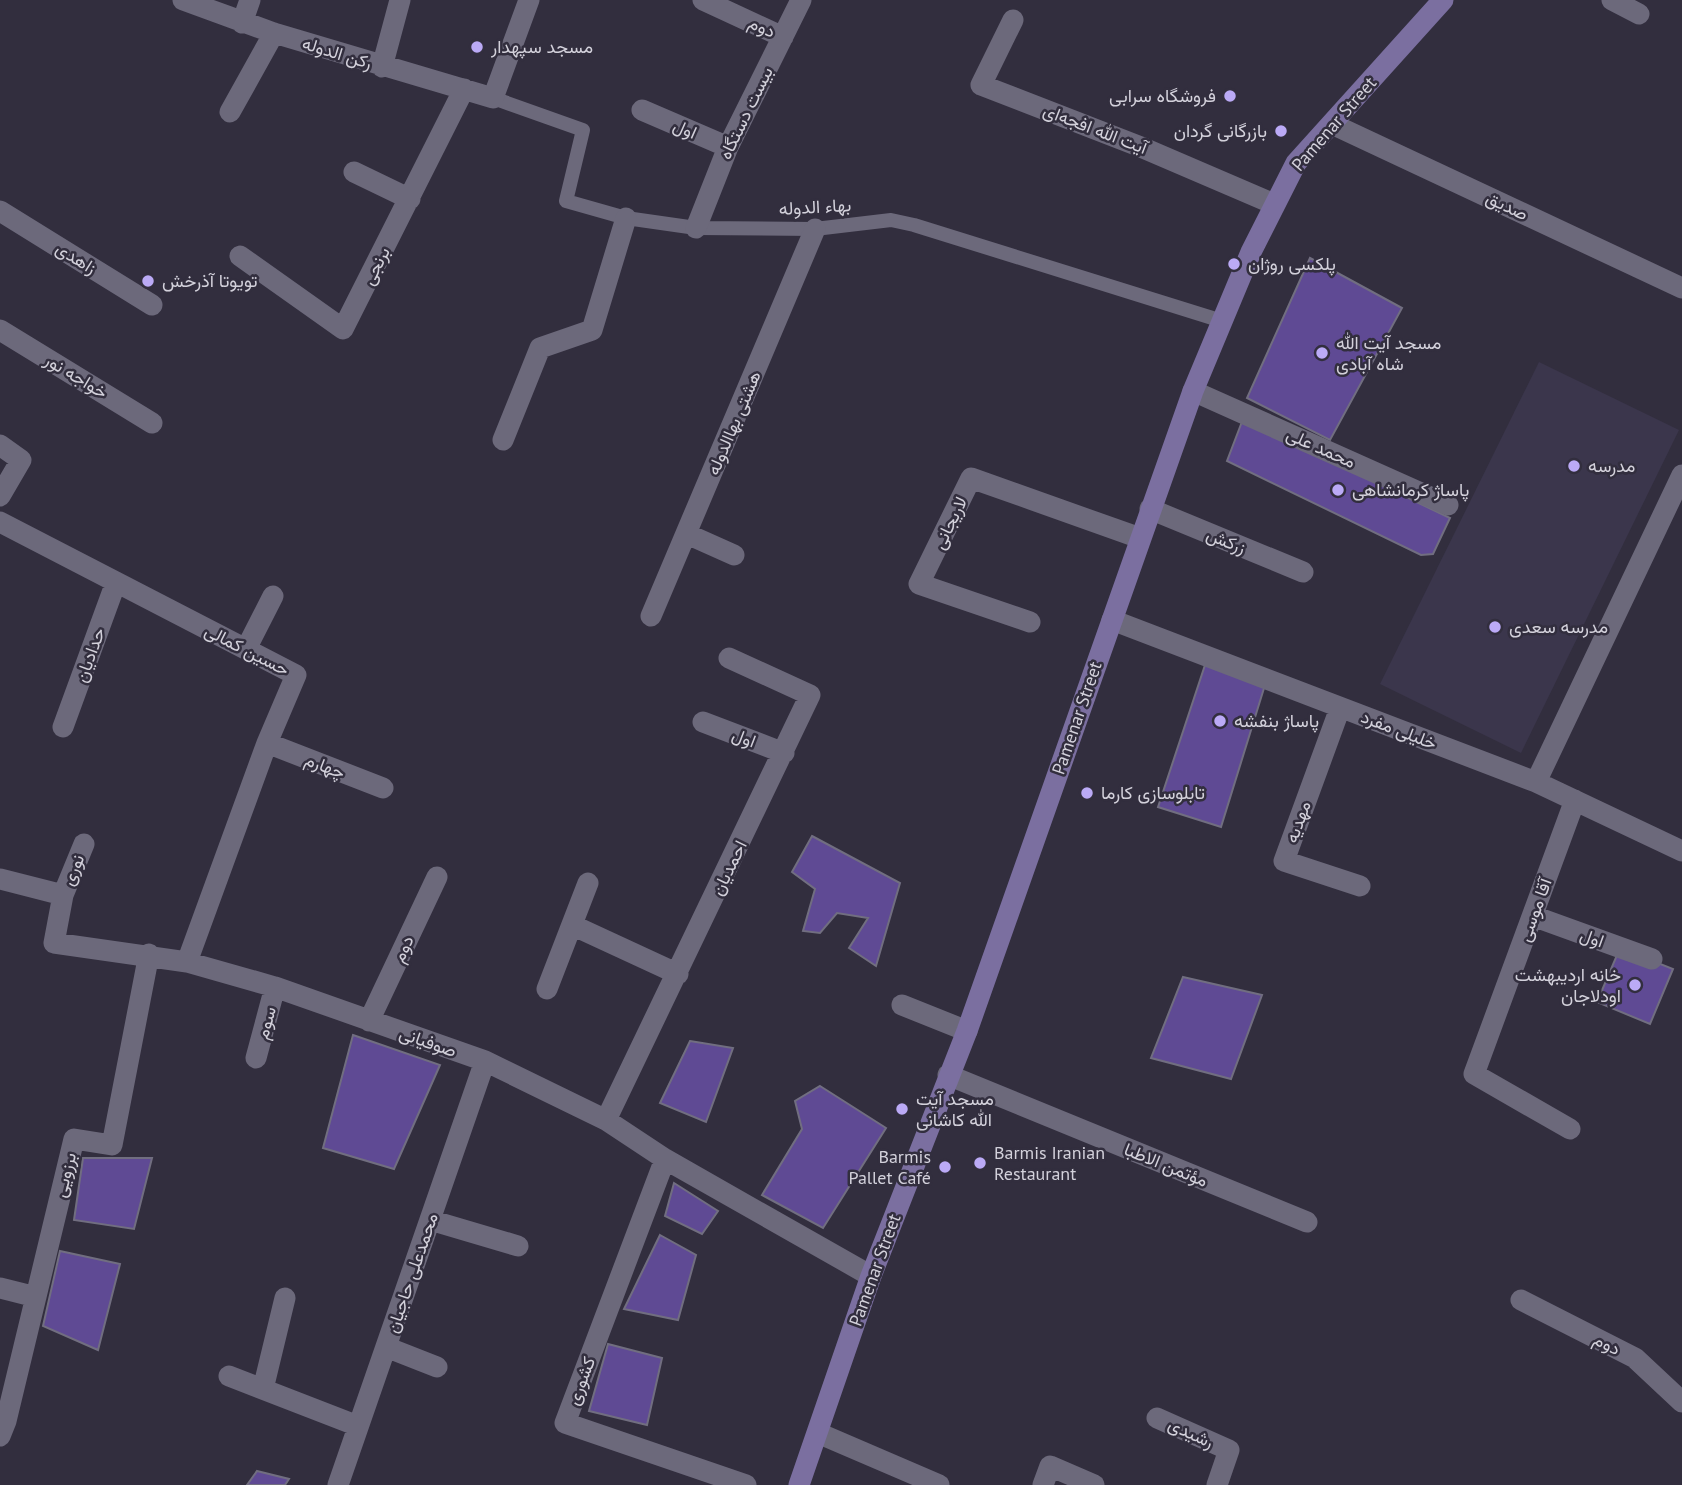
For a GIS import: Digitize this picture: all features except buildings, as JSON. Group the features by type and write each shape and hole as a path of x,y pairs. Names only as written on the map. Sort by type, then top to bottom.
{"street":[{"name":"رکن الدوله","path":"183,0 242,23 493,98"},
{"path":"242,23 250,0"},
{"path":"382,67 400,0"},
{"path":"493,98 529,0"},
{"name":"دوم","path":"703,0 783,37"},
{"name":"بیست دستگاه","path":"696,228 728,148 801,0"},
{"name":"Pamenar Street","path":"799,1485 872,1276 967,1031 1150,509 1222,321 1274,204 1296,163 1443,0"},
{"path":"1612,0 1639,14"},
{"name":"آیت الله افجه‌ای","path":"1013,20 981,85 1141,147 1274,204"},
{"path":"230,112 274,33"},
{"name":"برنجی","path":"240,256 343,329 464,89"},
{"name":"اول","path":"642,110 728,148"},
{"name":"صدیق","path":"1332,124 1682,288"},
{"path":"354,172 410,199"},
{"name":"زاهدی","path":"0,211 152,305"},
{"path":"503,440 540,348 592,330 626,218"},
{"name":"هشتی بهاالدوله","path":"651,615 815,229"},
{"name":"خواجه نور","path":"0,330 152,423"},
{"name":"محمد علی","path":"1193,391 1448,505"},
{"path":"0,445 21,460 0,496"},
{"path":"1536,782 1682,475"},
{"name":"لاریجانی","path":"1030,622 919,584 971,478 1140,538"},
{"name":"زرکش","path":"1150,509 1303,572"},
{"name":"حسین کمالی","path":"0,522 296,675 267,743 187,962"},
{"path":"687,534 734,555"},
{"name":"حدادیان","path":"63,727 116,582"},
{"path":"246,649 273,596"},
{"name":"خلیلی مفرد","path":"1111,620 1536,782 1682,851"},
{"name":"احمدیان","path":"606,1120 810,695 729,658"},
{"name":"مهدیه","path":"1339,708 1284,861 1360,886"},
{"name":"اول","path":"703,722 784,753"},
{"name":"چهارم","path":"267,743 383,788"},
{"name":"آقا موسی","path":"1570,1129 1474,1074 1575,800"},
{"name":"نوری","path":"63,895 83,844"},
{"name":"دوم","path":"369,1021 437,877"},
{"path":"0,879 63,895"},
{"path":"547,989 588,883"},
{"name":"صوفیانی","path":"63,895 54,943 149,954 187,962 275,988 485,1061 606,1120 665,1159 872,1276"},
{"name":"اول","path":"1533,916 1652,960"},
{"path":"572,925 678,974"},
{"name":"برزویی","path":"2,1426 74,1139 112,1145 149,954"},
{"name":"سوم","path":"256,1058 275,988"},
{"path":"902,1005 967,1031"},
{"name":"محمدعلی حاجیان","path":"338,1485 485,1061"},
{"name":"مؤتمن الاطبا","path":"948,1075 1307,1222"},
{"name":"کشوری","path":"665,1159 565,1423 746,1485"},
{"path":"430,1220 518,1246"},
{"path":"0,1288 36,1297"},
{"path":"263,1389 285,1298"},
{"name":"دوم","path":"1521,1300 1635,1358 1682,1402"},
{"path":"386,1347 437,1367"},
{"path":"229,1376 359,1426"},
{"name":"رشیدی","path":"1157,1418 1229,1450 1217,1485"},
{"path":"818,1433 939,1485"},
{"path":"1043,1485 1050,1466 1094,1485"}],"lane":[{"name":"بهاء الدوله","path":"493,98 583,130 566,201 626,218 696,228 815,229 891,220 1222,321"}],"shaded area":[{"path":"1539,362 1679,430 1521,753 1380,684"}],"place":[{"name":"مسجد سپهدار","path":"477,47"},
{"name":"فروشگاه سرابی","path":"1230,96"},
{"name":"بازرگانی گردان","path":"1281,131"},
{"name":"پلکسی روژان","path":"1234,264"},
{"name":"تویوتا آذرخش","path":"148,281"},
{"name":"مسجد آیت الله شاه آبادی","path":"1322,353"},
{"name":"مدرسه","path":"1574,466"},
{"name":"پاساژ کرمانشاهی","path":"1338,490"},
{"name":"مدرسه سعدی","path":"1495,627"},
{"name":"پاساژ بنفشه","path":"1220,721"},
{"name":"تابلوسازی کارما","path":"1087,793"},
{"name":"خانه اردیبهشت اودلاجان","path":"1635,985"},
{"name":"مسجد آیت الله کاشانی","path":"902,1109"},
{"name":"Barmis Iranian Restaurant","path":"980,1163"},
{"name":"Barmis Pallet Café","path":"945,1167"}]}
